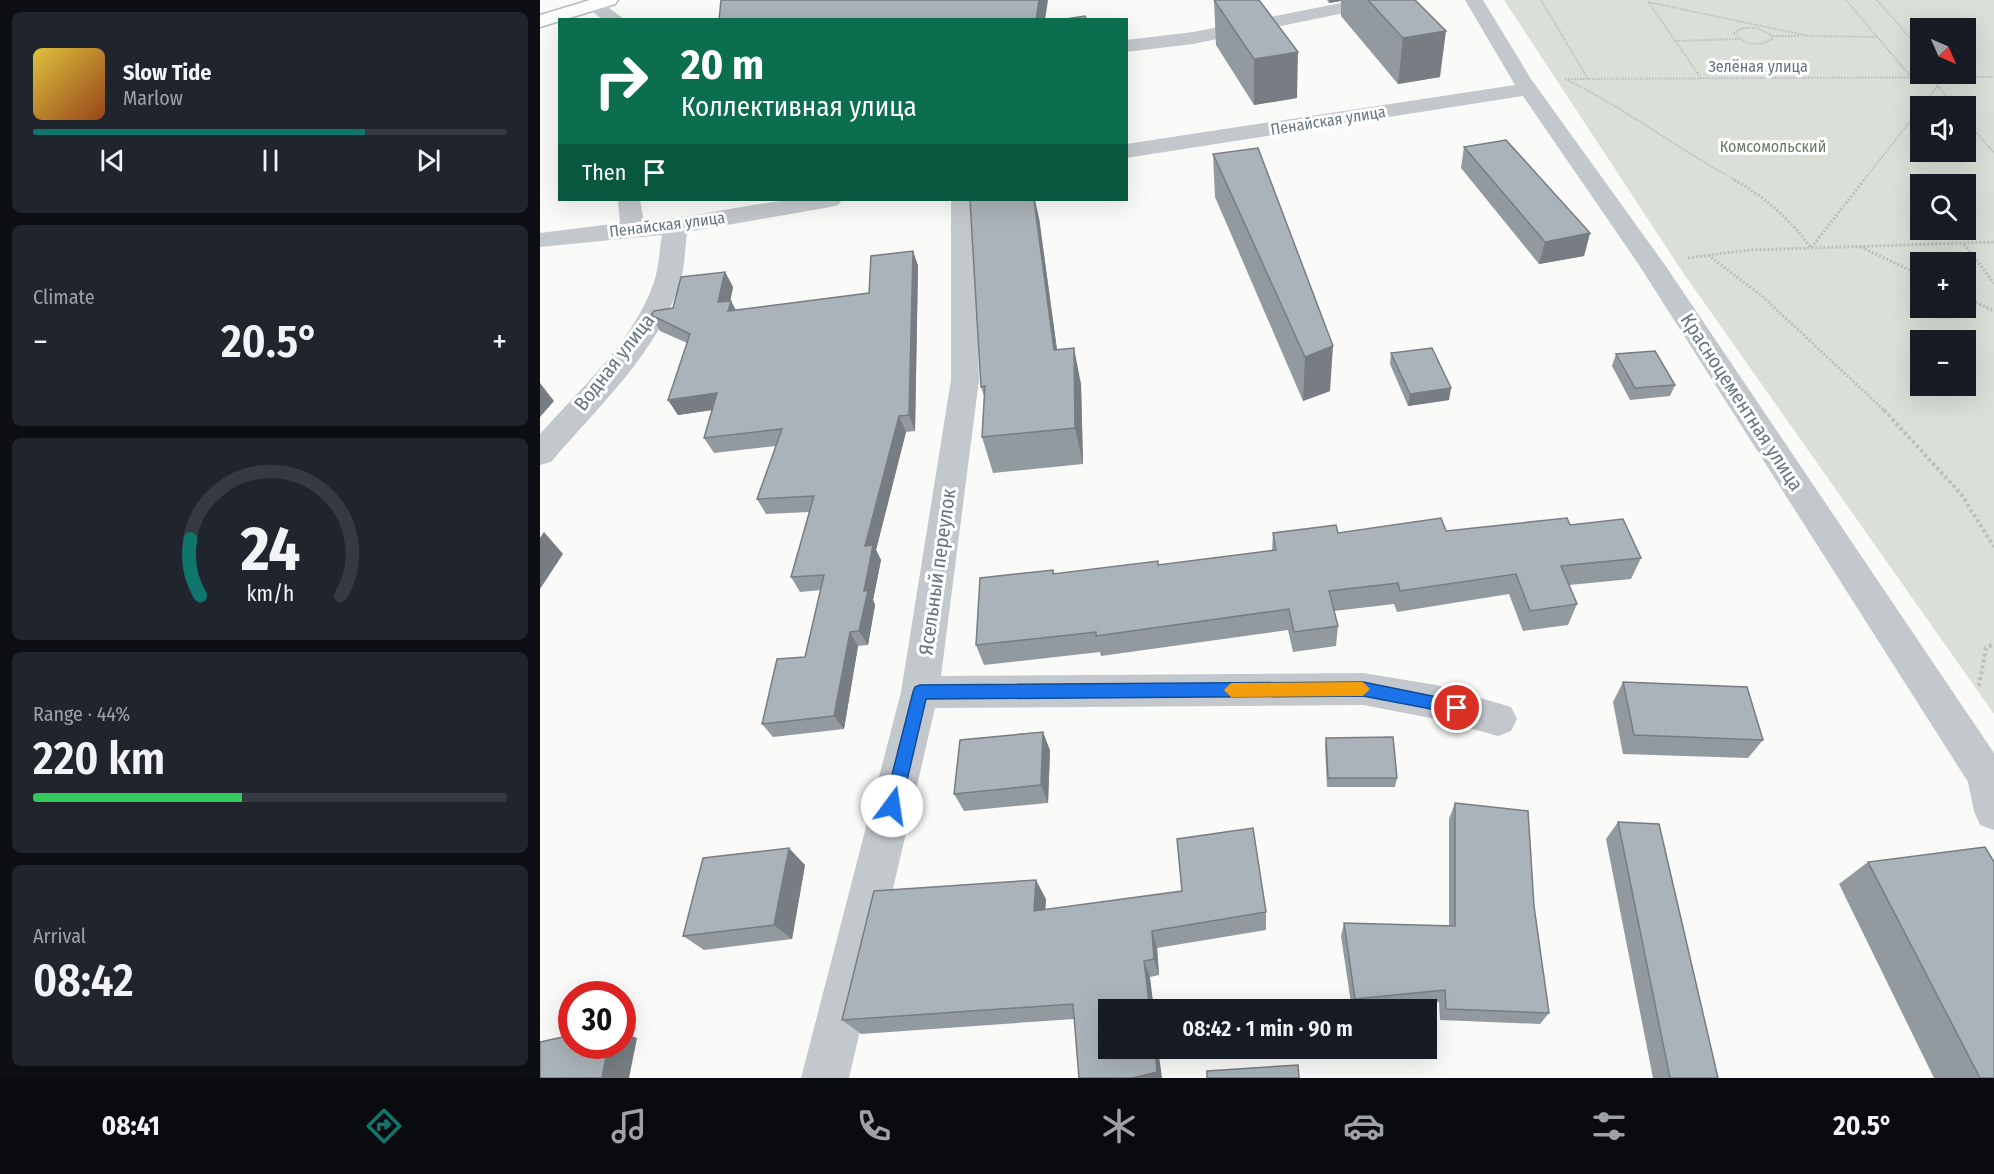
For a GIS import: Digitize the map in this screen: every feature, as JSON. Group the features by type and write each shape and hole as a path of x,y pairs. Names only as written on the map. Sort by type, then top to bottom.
{"highway":[{"path":"540,21 602,2"}],"street":[{"path":"1128,46 1193,38 1383,0"},
{"name":"Красноцементная улица","path":"1474,0 1529,89 1652,265 1992,787"},
{"path":"602,2 614,18"},
{"name":"Пенайская улица","path":"1128,151 1529,89"},
{"path":"629,201 633,228"},
{"name":"Пенайская улица","path":"540,240 633,228 675,227 824,201"},
{"name":"Ясельный переулок","path":"825,1078 920,692 965,380 963,201"},
{"name":"Водная улица","path":"540,454 629,349 652,316 667,283 675,227"},
{"path":"920,692 1363,689 1436,702 1498,719"}],"path":[{"path":"1541,0 1588,79"},
{"path":"1846,0 1910,76"},
{"path":"1877,0 1910,38"},
{"path":"1648,1 1809,36"},
{"path":"1648,1 1701,79"},
{"path":"1740,39 1735,32 1746,27 1760,29 1773,36 1877,37"},
{"path":"1675,40 1740,39 1764,43 1772,41 1773,36"},
{"name":"Зелёная улица","path":"1811,248 1793,223 1754,191 1692,157 1610,101 1564,79 1910,77"},
{"name":"Зелёная улица","path":"1976,77 1994,77"},
{"path":"1930,96 1938,86 1946,96"},
{"path":"1811,248 1910,122"},
{"path":"1976,131 1994,153"},
{"path":"1652,265 1749,250 1994,242"},
{"path":"1964,243 1994,283"},
{"path":"1861,246 1910,270"},
{"path":"1708,255 1762,296 1814,347 1876,401 1961,494 1994,547"},
{"path":"1976,302 1994,311"},
{"path":"1983,698 1979,687 1986,648 1994,644"}],"green space":[{"name":"Комсомольский","path":"1504,0 1994,0 1994,714 1684,274"}],"building":[{"path":"721,0 1039,0 1036,18 719,18"},
{"path":"1214,0 1259,0 1298,52 1254,59"},
{"path":"1368,0 1415,0 1446,31 1403,38"},
{"path":"1506,140 1590,233 1545,242 1464,147"},
{"path":"1258,148 1333,346 1305,357 1213,154"},
{"path":"970,201 1034,201 1054,350 1074,348 1075,428 982,437 985,386 981,387"},
{"path":"913,251 909,415 899,416 865,546 873,545 864,591 868,590 859,631 850,632 834,716 762,724 777,659 805,657 824,575 791,577 814,496 757,499 782,429 704,438 717,393 668,400 690,334 651,315 654,311 673,308 681,277 725,272 718,302 731,301 728,311 869,293 871,256"},
{"path":"1432,348 1451,388 1410,394 1391,353"},
{"path":"1655,351 1675,385 1635,388 1616,354"},
{"path":"1441,518 1446,531 1567,518 1570,525 1623,519 1641,558 1561,566 1577,604 1530,611 1516,574 1400,591 1398,583 1329,591 1338,626 1294,632 1289,609 1096,636 1096,632 976,645 980,578 1053,570 1053,574 1158,561 1158,565 1276,550 1273,533 1336,525 1338,533"},
{"path":"1623,682 1747,687 1763,740 1634,735"},
{"path":"1043,732 1041,785 954,794 960,740"},
{"path":"1393,737 1397,778 1328,778 1326,738"},
{"path":"1455,803 1528,811 1534,906 1549,1013 1446,1009 1445,990 1355,999 1344,923 1455,926"},
{"path":"1618,822 1659,824 1718,1078 1670,1078"},
{"path":"1253,828 1266,912 1152,931 1154,959 1144,961 1149,999 1098,999 1098,1059 1156,1059 1157,1072 1132,1078 1079,1078 1073,1004 842,1020 874,891 1036,880 1034,911 1182,891 1177,839"},
{"path":"1985,847 1994,862 1994,1078 1980,1078 1868,862"},
{"path":"789,848 774,925 683,936 703,858"},
{"path":"558,1038 558,1059 606,1059 602,1078 540,1078 540,1042"},
{"path":"1298,1065 1299,1078 1207,1078 1207,1071"}],"slow traffic":[{"path":"1231,690 1363,689"}],"route":[{"path":"892,806 920,692 1363,689 1457,708"}]}
